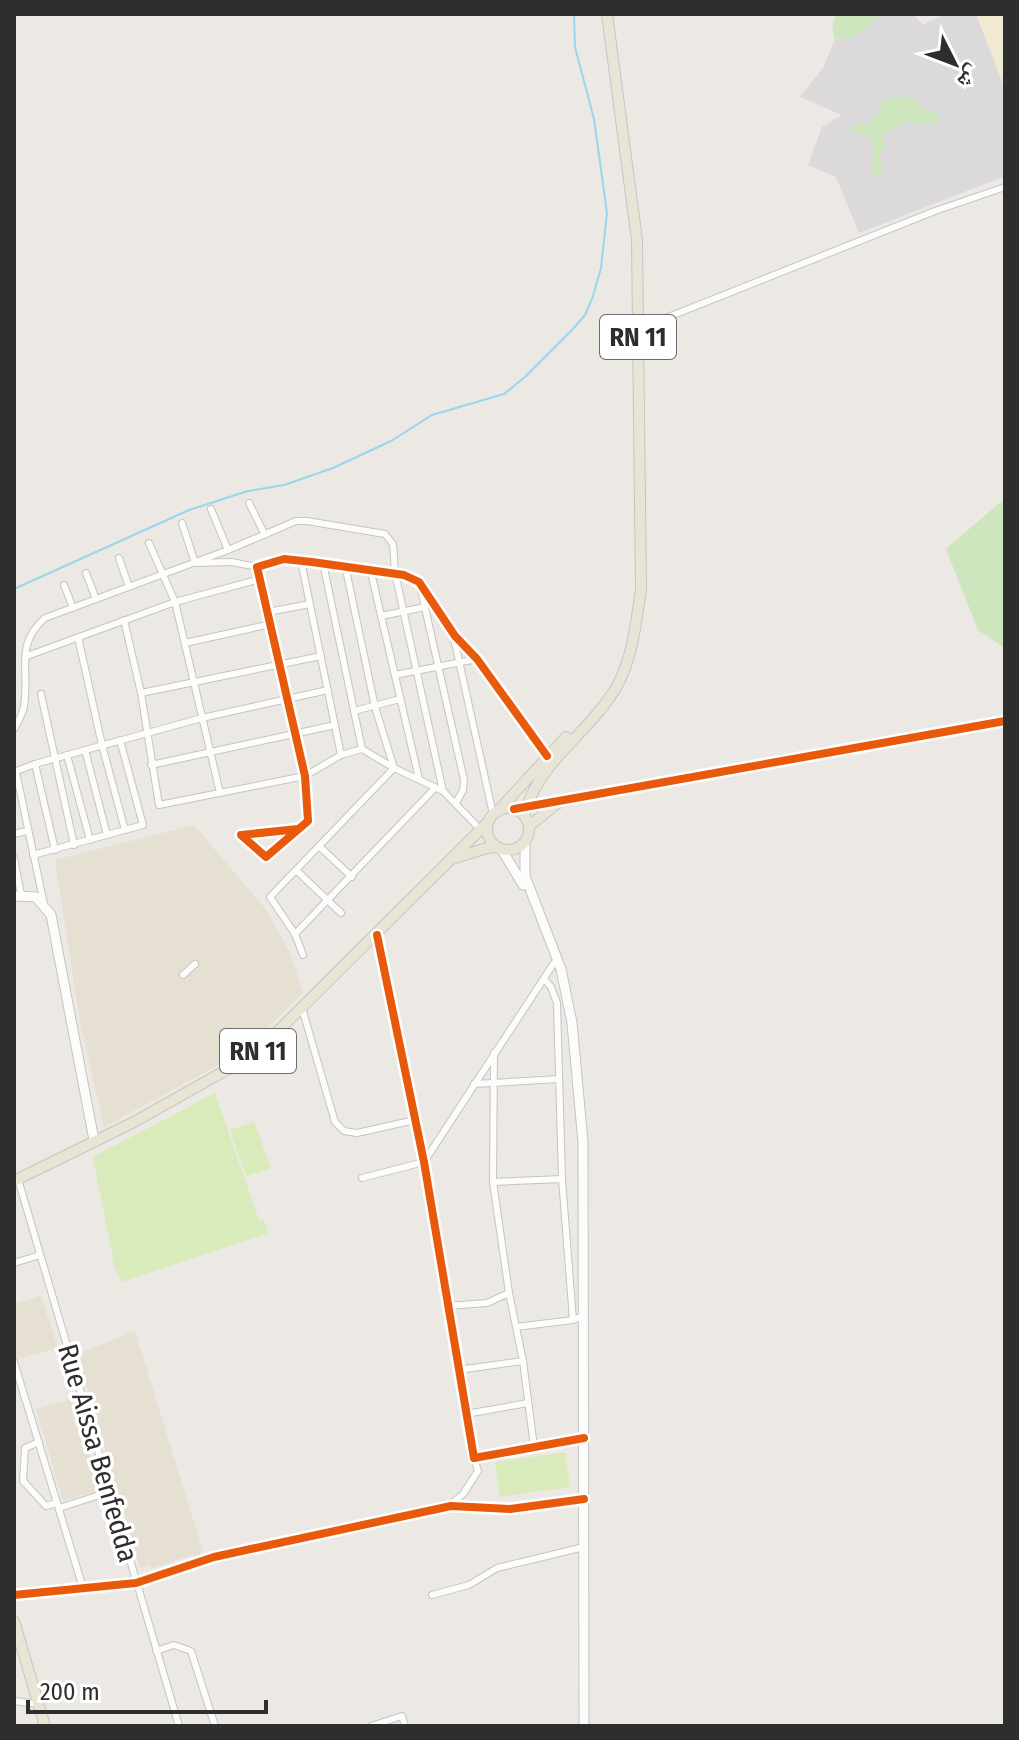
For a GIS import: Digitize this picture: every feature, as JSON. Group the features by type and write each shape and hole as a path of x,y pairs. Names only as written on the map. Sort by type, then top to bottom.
{"main road":[{"name":"RN 11","path":"16,1180 229,1071 255,1054 493,816 601,700 626,661 634,636 641,590 637,240 607,14"},
{"path":"522,811 533,790 566,746 613,693 626,661"},
{"path":"533,790 553,804 529,826 523,866 556,956 572,1023 583,1142 584,1726"},
{"path":"522,811 493,816 487,833 520,878 562,981"},
{"path":"522,811 529,826"},
{"path":"450,860 487,848 514,850 525,843"},
{"path":"17,895 36,897 51,915 94,1140"},
{"path":"14,1621 45,1726"}],"street":[{"path":"638,329 935,211 1005,187"},
{"path":"249,503 265,535"},
{"path":"211,509 228,550"},
{"path":"14,729 24,709 26,641 45,618 195,563 296,521 307,521 385,534 393,544 395,573 443,791"},
{"path":"182,523 195,563"},
{"path":"149,543 175,602 220,793"},
{"path":"119,558 129,587"},
{"path":"195,563 232,562 257,567 284,559 370,568 419,582 453,633 477,659 547,756"},
{"path":"301,561 341,755"},
{"path":"323,563 362,749"},
{"path":"345,565 375,707 394,768"},
{"path":"257,567 305,776 308,821 266,857 241,835 298,829"},
{"path":"370,568 419,780"},
{"path":"86,573 96,599"},
{"path":"27,656 175,602 260,579"},
{"path":"419,582 464,780 462,795 456,803"},
{"path":"64,585 73,608"},
{"path":"268,612 310,604"},
{"path":"381,616 425,607"},
{"path":"124,620 141,693 159,805 305,776 341,755 362,749 443,791 480,829"},
{"path":"185,643 271,624"},
{"path":"453,633 493,816"},
{"path":"78,637 125,830"},
{"path":"141,693 321,656"},
{"path":"395,675 477,659"},
{"path":"44,904 15,772 202,718 328,690"},
{"path":"41,694 74,845"},
{"path":"354,711 400,699"},
{"path":"522,811 1005,721"},
{"path":"151,765 335,725"},
{"path":"33,855 143,825 120,740"},
{"path":"85,750 107,835"},
{"path":"67,755 90,840"},
{"path":"35,764 55,850"},
{"path":"303,955 295,934 270,897 394,768"},
{"path":"295,934 435,788"},
{"path":"14,834 27,831"},
{"path":"319,846 352,877"},
{"path":"14,858 17,895"},
{"path":"296,870 341,913"},
{"path":"377,935 424,1162 478,1471 463,1494 449,1506"},
{"path":"362,1178 424,1162 554,963"},
{"path":"183,975 195,964"},
{"path":"544,979 554,992 557,1003 562,1179 573,1320"},
{"path":"302,1008 335,1122 341,1128 357,1133 415,1120"},
{"path":"494,1053 493,1182 534,1447"},
{"path":"474,1084 559,1079"},
{"path":"493,1182 562,1179"},
{"name":"Rue Aissa Benfedda","path":"16,1180 179,1726"},
{"path":"14,1263 40,1255"},
{"path":"447,1306 487,1303 509,1293"},
{"path":"516,1327 583,1316"},
{"path":"458,1370 523,1361"},
{"path":"14,1362 83,1588"},
{"path":"466,1414 528,1403"},
{"path":"474,1458 584,1438"},
{"path":"39,1442 25,1448 23,1481 46,1506 109,1492"},
{"path":"14,1483 23,1481"},
{"path":"14,1595 136,1583 214,1557 449,1506 510,1509 584,1499"},
{"path":"432,1595 469,1585 497,1568 584,1547"},
{"path":"156,1651 174,1645 191,1651 215,1726"},
{"path":"14,1701 38,1704"},
{"path":"371,1726 402,1716 405,1726"}],"shaded area":[{"path":"882,14 913,14 923,25 945,14 976,14 1005,89 1005,176 859,233 836,177 808,165 822,127 842,115 800,97 823,68 835,40 851,37"},
{"path":"194,825 264,907 290,952 303,993 245,1051 104,1127 80,1022 55,860"},
{"path":"41,1296 58,1348 14,1360 14,1304"},
{"path":"135,1331 203,1551 201,1557 195,1558 193,1554 151,1569 150,1565 140,1568 77,1354"},
{"path":"70,1400 76,1410 101,1490 63,1501 36,1409"}],"green space":[{"path":"836,14 882,14 856,36 835,40 832,28"},
{"path":"912,96 921,108 936,111 939,122 936,125 906,122 885,133 885,147 879,156 883,176 878,178 871,169 874,145 865,134 849,132 850,127 868,124 887,98"},
{"path":"1005,498 1005,648 978,630 946,549"},
{"path":"215,1093 259,1220 264,1219 268,1233 121,1282 115,1268 93,1157"},
{"path":"254,1122 271,1168 246,1176 230,1130"},
{"path":"565,1452 570,1487 500,1497 495,1462"}],"sand":[{"path":"976,14 1005,14 1005,89"}],"waterway":[{"path":"14,589 189,510 248,491 284,485 333,468 391,441 432,415 504,394 573,329 585,315 593,296 601,268 607,213 594,119 575,47 574,14"}],"cycle path":[{"path":"298,829 241,835 266,857 308,821 305,776 257,567 284,559 404,575 419,582 455,636 477,659 547,756"},
{"path":"514,809 1005,721"},
{"path":"377,935 424,1162 474,1458 584,1438"},
{"path":"14,1595 136,1583 214,1557 451,1506 510,1509 584,1499"}]}
